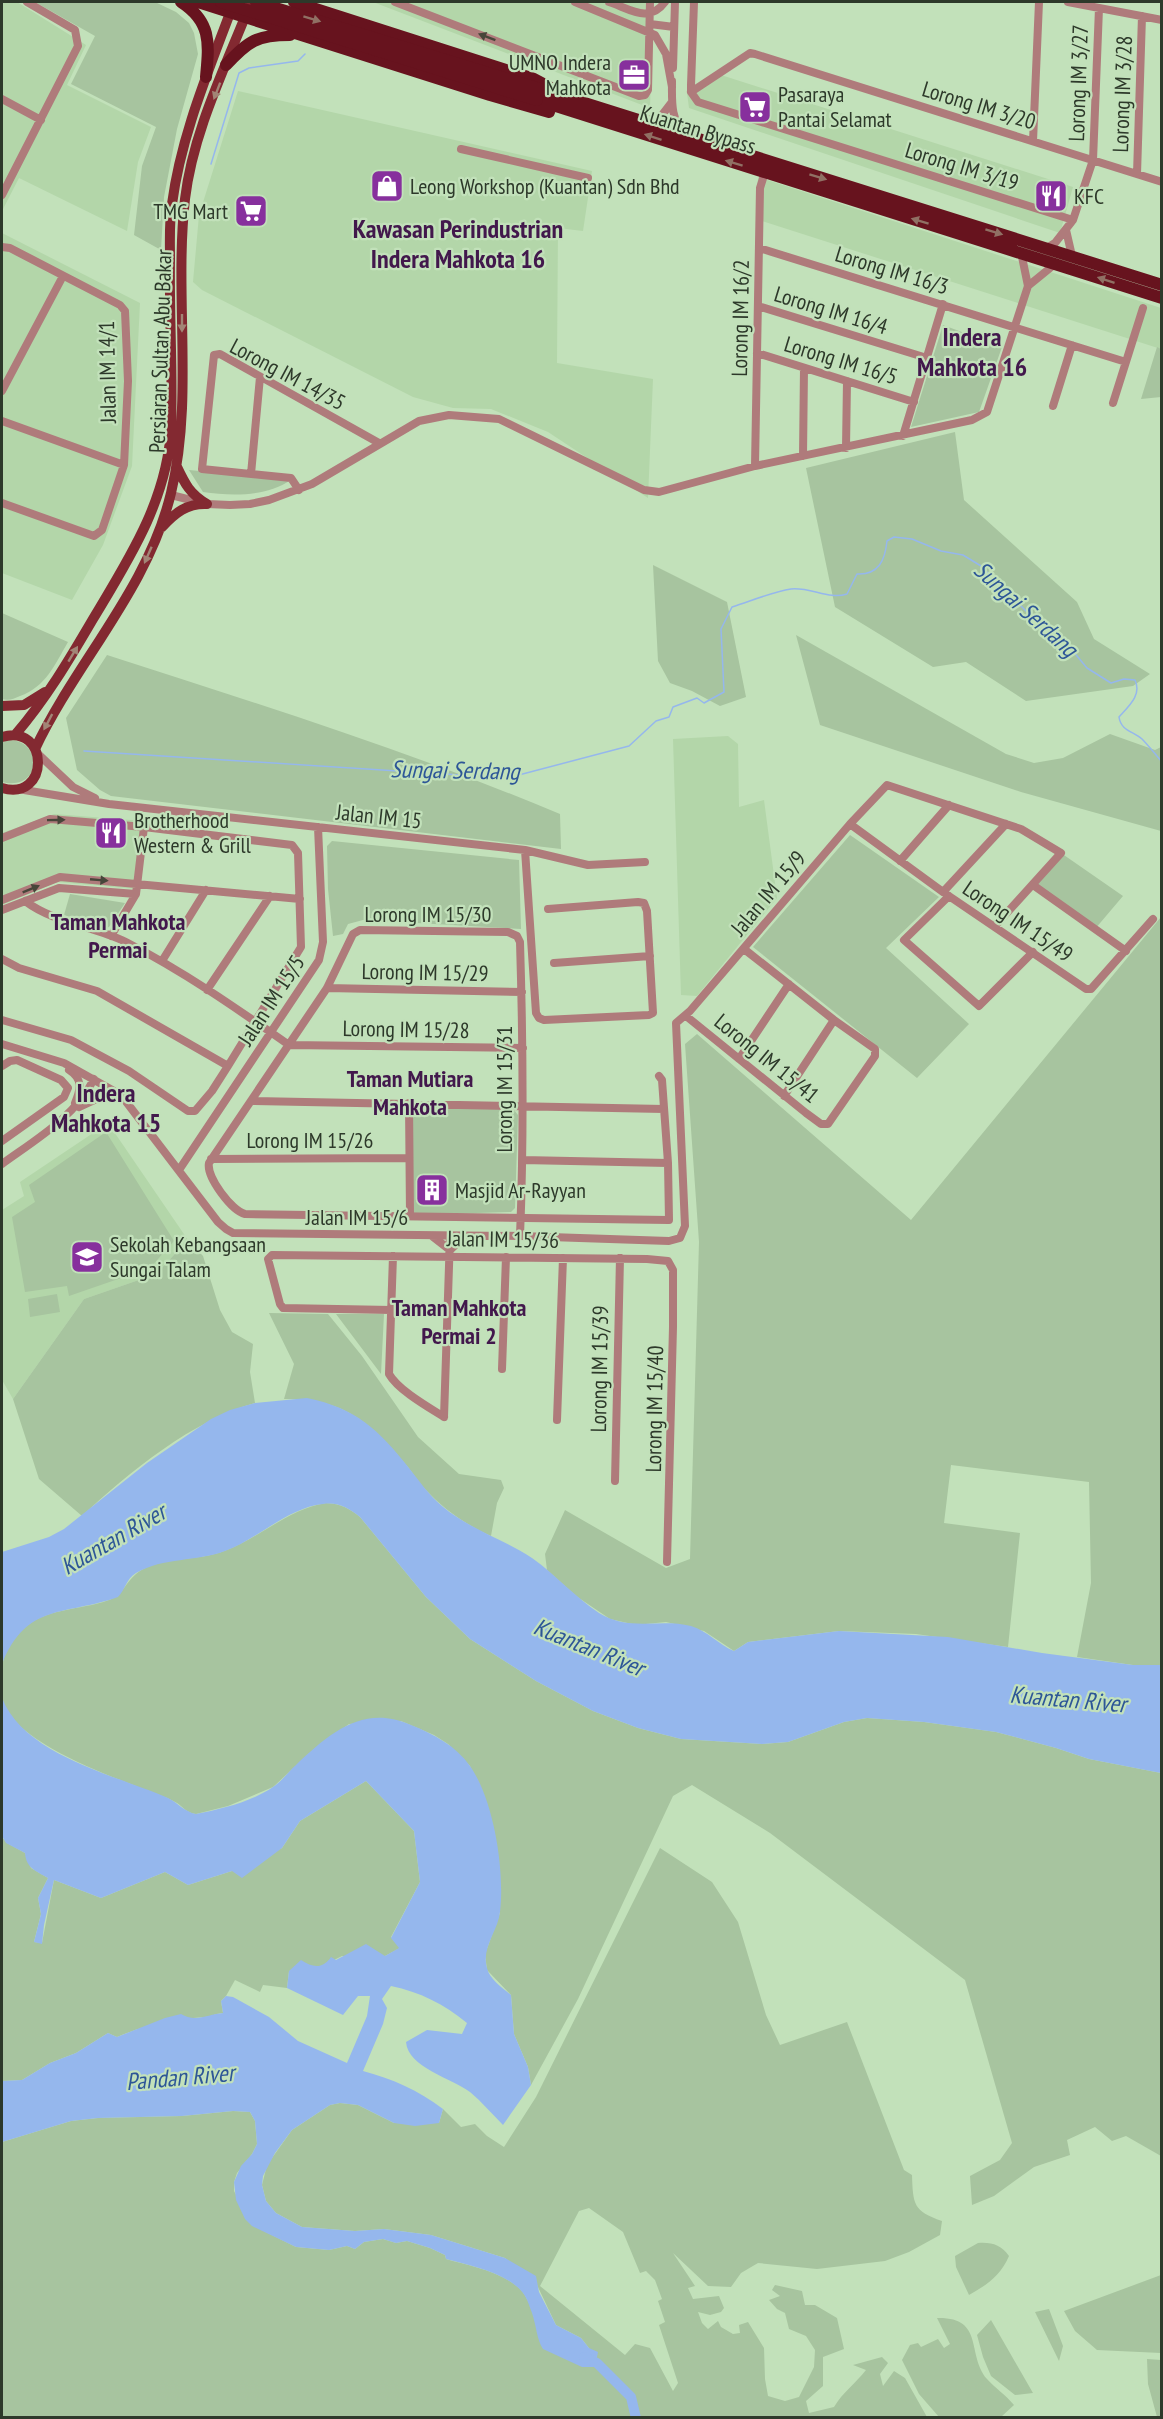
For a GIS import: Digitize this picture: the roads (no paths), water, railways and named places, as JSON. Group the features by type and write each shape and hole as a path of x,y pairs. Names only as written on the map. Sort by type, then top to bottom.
{"highway":[{"path":"181,2 196,13 206,31 208,54 206,77"},
{"path":"203,2 232,7 245,16 270,25 546,112 583,115"},
{"name":"Kuantan Bypass","path":"221,2 539,94 572,99 1161,285"},
{"name":"Kuantan Bypass","path":"256,2 539,94 583,115 1161,298"},
{"path":"261,2 260,16 270,25"},
{"path":"294,2 534,79 572,99"},
{"path":"307,2 326,12"},
{"path":"226,65 256,38 268,35 303,35"}],"main road":[{"name":"Persiaran Sultan Abu Bakar","path":"16,790 27,785 34,778 38,768 36,751 49,719 112,621 140,572 159,531 171,495 177,467 181,419 182,265 185,200 194,154 250,2"},
{"name":"Persiaran Sultan Abu Bakar","path":"7,734 39,707 54,684 134,550 160,492 167,462 171,427 169,323 171,206 182,150 232,7"},
{"path":"177,467 186,487 194,496 207,504"},
{"path":"150,516 162,499 171,495"},
{"path":"159,531 189,505 207,504"},
{"path":"2,706 29,703 54,684"},
{"path":"7,734 24,738 36,751"},
{"path":"2,790 16,790"}],"street":[{"path":"2,195 76,52 75,30 27,2"},
{"path":"395,2 639,96 645,95 648,90 650,2"},
{"path":"575,2 650,28 674,27"},
{"path":"609,2 641,14 650,14 658,10 665,2"},
{"path":"675,2 672,102 675,120 682,131 690,137"},
{"path":"691,93 694,2"},
{"path":"1033,141 1039,2"},
{"path":"1068,2 1161,20"},
{"name":"Lorong IM 3/27","path":"1047,248 1055,243 1073,220 1093,160 1100,8"},
{"name":"Lorong IM 3/28","path":"1137,174 1143,16"},
{"path":"650,28 664,49 672,87"},
{"name":"Lorong IM 3/20","path":"691,93 750,54 755,54 1161,182"},
{"name":"Lorong IM 3/19","path":"691,93 698,102 1073,220"},
{"path":"2,99 41,120"},
{"path":"642,122 662,115 672,102"},
{"path":"461,149 588,178"},
{"name":"Lorong IM 16/2","path":"755,466 760,188 765,172"},
{"path":"1066,230 1072,256"},
{"name":"Jalan IM 14/1","path":"2,247 10,248 120,305 125,310 128,381 124,465"},
{"name":"Lorong IM 16/3","path":"759,248 1126,362"},
{"path":"171,495 207,504 250,504 299,490 419,421 449,415 488,417 509,423 651,492 659,492 755,466 972,420 987,412 1028,286 1021,252"},
{"path":"1028,286 1055,264"},
{"path":"2,391 63,276"},
{"path":"903,436 943,304"},
{"name":"Lorong IM 16/4","path":"758,306 927,358"},
{"path":"1113,403 1143,308"},
{"path":"1053,406 1072,345"},
{"name":"Lorong IM 16/5","path":"757,353 914,402"},
{"name":"Lorong IM 14/35","path":"299,490 292,479 202,469 212,357 220,354 379,444"},
{"path":"803,456 804,368"},
{"path":"251,474 260,377"},
{"path":"846,448 847,381"},
{"path":"2,421 124,465 102,530 94,536 2,503"},
{"name":"Jalan IM 15","path":"36,751 73,787 109,804"},
{"name":"Jalan IM 15/9","path":"676,1023 686,1016 850,824 887,785 949,805"},
{"name":"Jalan IM 15","path":"16,790 109,804 525,850 588,865 645,862"},
{"path":"900,861 949,805 1034,835 1061,854 995,926"},
{"path":"2,838 50,819 292,844 298,853 301,947 228,1066 195,1111 188,1111 129,1071 71,1040 2,1020"},
{"name":"Lorong IM 15/49","path":"850,824 946,894 1089,990 1153,919"},
{"path":"1006,824 904,940 980,1006 1033,952"},
{"path":"111,936 136,894 144,827"},
{"name":"Jalan IM 15/5","path":"179,1170 319,960 322,950 318,827"},
{"path":"525,850 536,1013 539,1018 544,1020 649,1015 653,1012 647,911 641,902 548,909"},
{"path":"2,900 60,877 300,899"},
{"path":"1033,885 1126,951"},
{"path":"2,910 63,887 136,894"},
{"path":"162,962 206,890"},
{"path":"207,990 270,896"},
{"path":"25,901 60,919 111,936 162,962 289,1044"},
{"name":"Lorong IM 15/30","path":"209,1163 327,988 356,931 508,932 517,936 520,942"},
{"name":"Lorong IM 15/31","path":"520,942 524,1106 520,1236"},
{"path":"744,949 834,1020 784,1096"},
{"path":"554,963 650,956"},
{"path":"2,959 19,968 97,991 228,1066"},
{"path":"739,1059 789,984"},
{"name":"Lorong IM 15/29","path":"327,988 522,992"},
{"name":"Lorong IM 15/41","path":"686,1016 784,1096 821,1124 826,1125 876,1051 834,1020"},
{"name":"Jalan IM 15/6","path":"2,1044 53,1060 94,1079 121,1095 138,1114 218,1222 226,1229 238,1234 520,1236 669,1241 683,1235 686,1226 676,1023"},
{"name":"Lorong IM 15/28","path":"289,1044 523,1048"},
{"path":"2,1066 17,1060 61,1080 68,1088 64,1097 2,1142"},
{"path":"53,1060 78,1078 80,1088 71,1111"},
{"path":"209,1163 216,1185 234,1209 245,1214 521,1216 669,1220 668,1163 662,1080 659,1076"},
{"path":"2,1164 71,1111 85,1096 94,1079"},
{"path":"71,1111 107,1094 119,1099 138,1114"},
{"path":"251,1101 664,1109"},
{"path":"409,1103 410,1215"},
{"name":"Lorong IM 15/26","path":"209,1163 409,1158"},
{"path":"522,1161 668,1163"},
{"path":"432,1236 442,1241 450,1253"},
{"path":"393,1256 389,1374 414,1397 444,1417 450,1236"},
{"path":"450,1253 465,1236"},
{"name":"Jalan IM 15/36","path":"391,1310 283,1308 273,1280 269,1256 393,1256 450,1253 506,1257 665,1259"},
{"path":"502,1370 506,1257"},
{"path":"557,1420 563,1257"},
{"name":"Lorong IM 15/39","path":"615,1481 620,1258"},
{"name":"Lorong IM 15/40","path":"665,1259 673,1270 672,1410 667,1562"}],"water":[{"name":"Kuantan River","path":"307,1398 339,1408 365,1422 398,1454 442,1506 475,1528 532,1558 590,1607 610,1619 633,1623 668,1623 691,1626 734,1651 748,1642 839,1631 948,1637 1133,1665 1161,1665 1161,1773 1089,1759 996,1732 924,1722 867,1718 844,1722 788,1742 762,1744 681,1739 638,1728 593,1711 536,1681 470,1639 426,1597 360,1517 347,1508 334,1504 323,1504 297,1511 225,1551 147,1568 133,1575 118,1597 50,1614 23,1630 12,1644 2,1664 2,1552 49,1537 64,1529 147,1463 211,1419 230,1410 255,1403"},
{"path":"2,1698 14,1718 30,1735 51,1749 99,1772 168,1798 196,1814 236,1804 273,1787 322,1742 348,1725 362,1720 394,1719 428,1732 458,1752 470,1766 486,1797 496,1836 501,1877 500,1912 486,1953 486,1961 488,1972 493,1980 511,1995 514,2034 528,2067 531,2085 503,2125 470,2092 422,2066 409,2051 406,2042 427,2030 462,2034 467,2023 450,2010 431,2000 391,1986 382,1999 387,2008 383,2024 363,2071 405,2086 434,2102 443,2109 439,2123 415,2126 394,2123 358,2105 340,2103 330,2105 292,2130 275,2153 263,2176 262,2185 266,2201 276,2213 302,2227 355,2231 384,2229 431,2235 505,2258 536,2276 539,2292 556,2325 581,2338 589,2348 598,2352 595,2367 582,2367 543,2349 525,2296 519,2288 500,2276 446,2259 445,2255 430,2248 407,2241 396,2243 383,2239 364,2242 355,2249 347,2246 329,2250 296,2247 252,2226 245,2219 236,2200 234,2182 241,2166 252,2154 257,2144 255,2121 250,2112 233,2111 182,2116 71,2121 2,2142 2,2081 22,2080 50,2063 76,2053 108,2033 117,2037 181,2014 197,2018 223,2013 221,2001 226,1996 233,1997 269,2017 298,2041 347,2063 367,2016 370,1996 358,1996 343,2015 287,1988 289,1971 301,1960 318,1966 325,1964 331,1957 336,1960 366,1944 385,1956 399,1948 391,1938 420,1882 414,1831 366,1781 300,1821 282,1848 242,1878 232,1871 188,1885 165,1872 101,1898 54,1880 42,1944 34,1942 41,1914 38,1898 48,1878 32,1868 27,1862 25,1853 6,1843 2,1836"}],"waterway":[{"path":"211,164 239,73 249,68 298,61 305,54"},
{"name":"Sungai Serdang","path":"84,751 476,776 515,776 629,746 656,721 669,717 673,707 697,698 704,703 724,692 721,629 732,607 791,589 833,595 847,594 857,574 871,572 880,565 887,541 894,537 912,539 941,551 963,555 981,566 1042,627 1067,644 1087,668 1111,683 1124,679 1135,680 1136,695 1119,717 1120,722 1142,739 1162,762"},
{"name":"Pandan River","path":"584,2357 597,2363 631,2397 636,2418"}],"place":[{"name":"UMNO Indera Mahkota","path":"634,75"},
{"name":"Pasaraya Pantai Selamat","path":"755,107"},
{"name":"Leong Workshop (Kuantan) Sdn Bhd","path":"387,186"},
{"name":"KFC","path":"1051,196"},
{"name":"TMG Mart","path":"251,211"},
{"name":"Brotherhood Western & Grill","path":"111,833"},
{"name":"Masjid Ar-Rayyan","path":"432,1190"},
{"name":"Sekolah Kebangsaan Sungai Talam","path":"87,1257"}],"district":[{"name":"Kawasan Perindustrian Indera Mahkota 16","path":"458,243"},
{"name":"Indera Mahkota 16","path":"972,351"},
{"name":"Taman Mahkota Permai","path":"118,935"},
{"name":"Taman Mutiara Mahkota","path":"410,1092"},
{"name":"Indera Mahkota 15","path":"106,1107"},
{"name":"Taman Mahkota Permai 2","path":"459,1321"}]}
